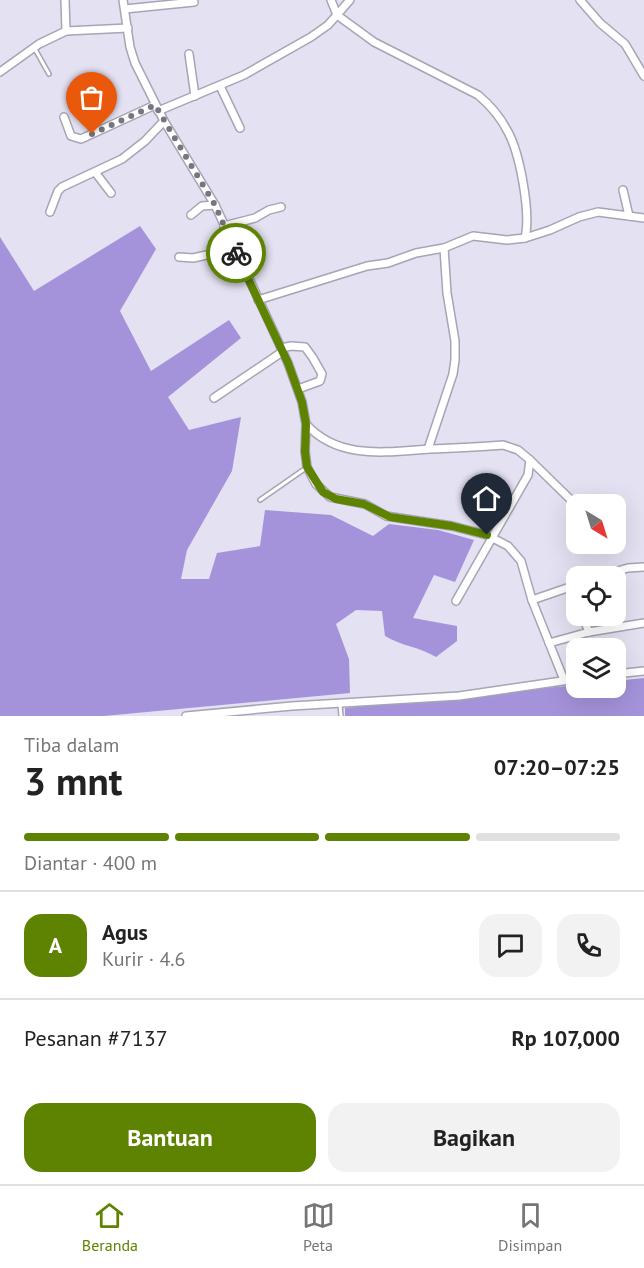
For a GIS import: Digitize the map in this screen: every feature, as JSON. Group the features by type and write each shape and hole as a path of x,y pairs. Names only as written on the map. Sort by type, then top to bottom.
{"street":[{"path":"64,0 66,31"},
{"path":"123,0 135,63 164,121 215,205 298,389 306,424 307,467 316,484 330,497 364,504 390,517 452,526 493,537 508,546 518,555 532,600 564,680 475,694 186,716"},
{"path":"332,0 337,15 374,42 478,95 492,108 512,139 528,217 525,238"},
{"path":"64,117 71,136 81,139 157,108 220,86 311,37 337,15 350,0"},
{"path":"580,0 600,23 625,44 644,76"},
{"path":"125,9 194,2"},
{"path":"0,72 55,34 66,31 128,28"},
{"path":"189,54 195,96"},
{"path":"220,86 240,128"},
{"path":"50,212 58,191 111,165 133,151 164,121"},
{"path":"95,172 111,193"},
{"path":"623,190 629,216"},
{"path":"191,214 202,206 215,205"},
{"path":"224,226 255,218 269,210 282,207"},
{"path":"258,300 367,266 444,248 473,236 507,240 525,238 589,213 644,218"},
{"path":"428,449 453,374 455,360 455,341 447,293 444,248"},
{"path":"179,257 193,258 234,249"},
{"path":"214,398 291,346 305,347 322,374 320,381 298,389"},
{"path":"306,424 327,439 348,449 389,453 503,445 518,450 566,495"},
{"path":"456,601 528,475 530,460"},
{"path":"626,569 644,567"},
{"path":"532,600 566,588"},
{"path":"549,643 644,622"},
{"path":"586,626 589,633"},
{"path":"626,673 644,671"}],"lane":[{"path":"34,48 49,74"},
{"path":"260,500 307,467"},
{"path":"340,704 341,716"}],"shaded area":[{"path":"140,226 156,249 120,311 151,371 229,320 241,338 168,397 189,430 241,417 232,471 187,550 181,579 209,579 217,553 260,546 265,510 331,515 373,536 389,524 438,530 474,540 455,582 434,575 413,618 457,626 457,641 436,657 385,636 382,611 356,610 336,624 349,659 350,693 104,716 0,716 0,237 34,291"},
{"path":"644,678 644,716 345,716 345,708 566,686 566,698 626,698 626,680"}],"way so far":[{"path":"92,134 155,105 215,205 236,253"}],"route":[{"path":"236,253 288,363 302,402 306,424 307,467 323,492 336,499 364,504 386,516 452,526 487,535"}]}
